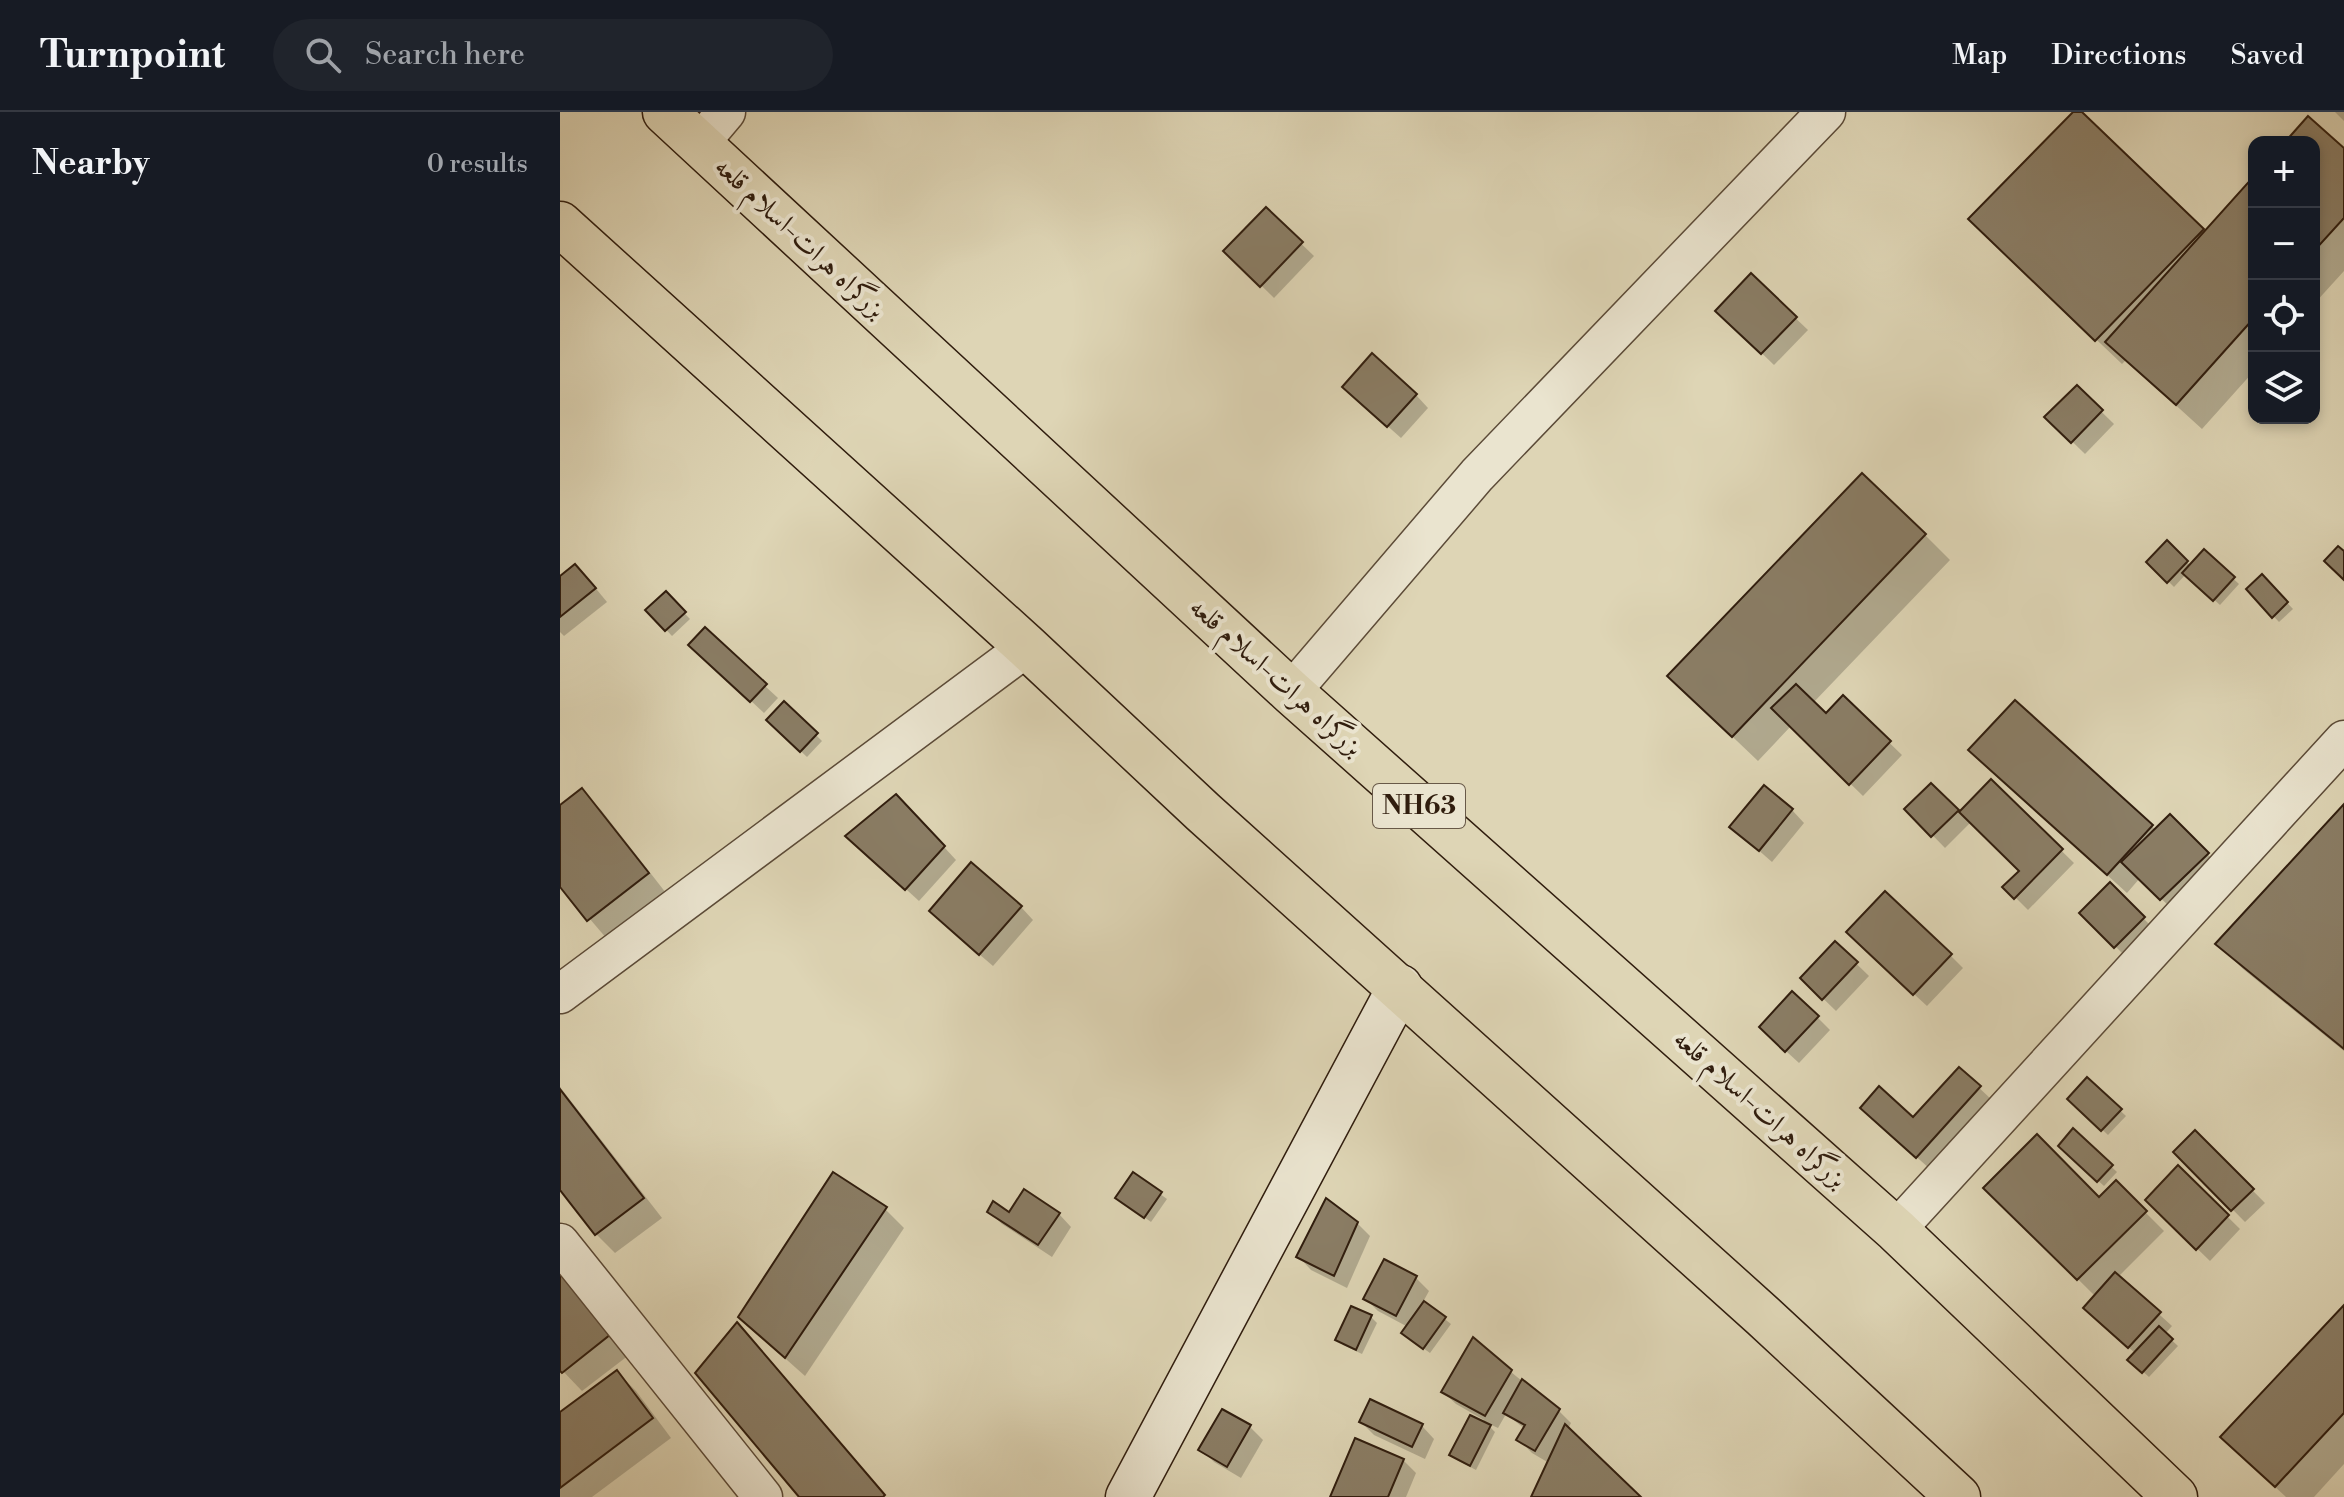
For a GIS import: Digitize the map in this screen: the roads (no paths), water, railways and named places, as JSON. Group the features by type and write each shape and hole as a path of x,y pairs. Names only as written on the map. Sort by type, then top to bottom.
{"highway":[{"name":"بزرگراه هرات-اسلام قلعه","path":"665,112 713,128 1291,692 1896,1230 2175,1497"},
{"path":"560,224 1958,1497"}],"street":[{"path":"1291,692 1477,475 1826,112"},
{"path":"560,994 1027,647"},
{"path":"1896,1230 2344,740"},
{"path":"1128,1497 1400,987"},
{"path":"560,1243 763,1497"}]}
